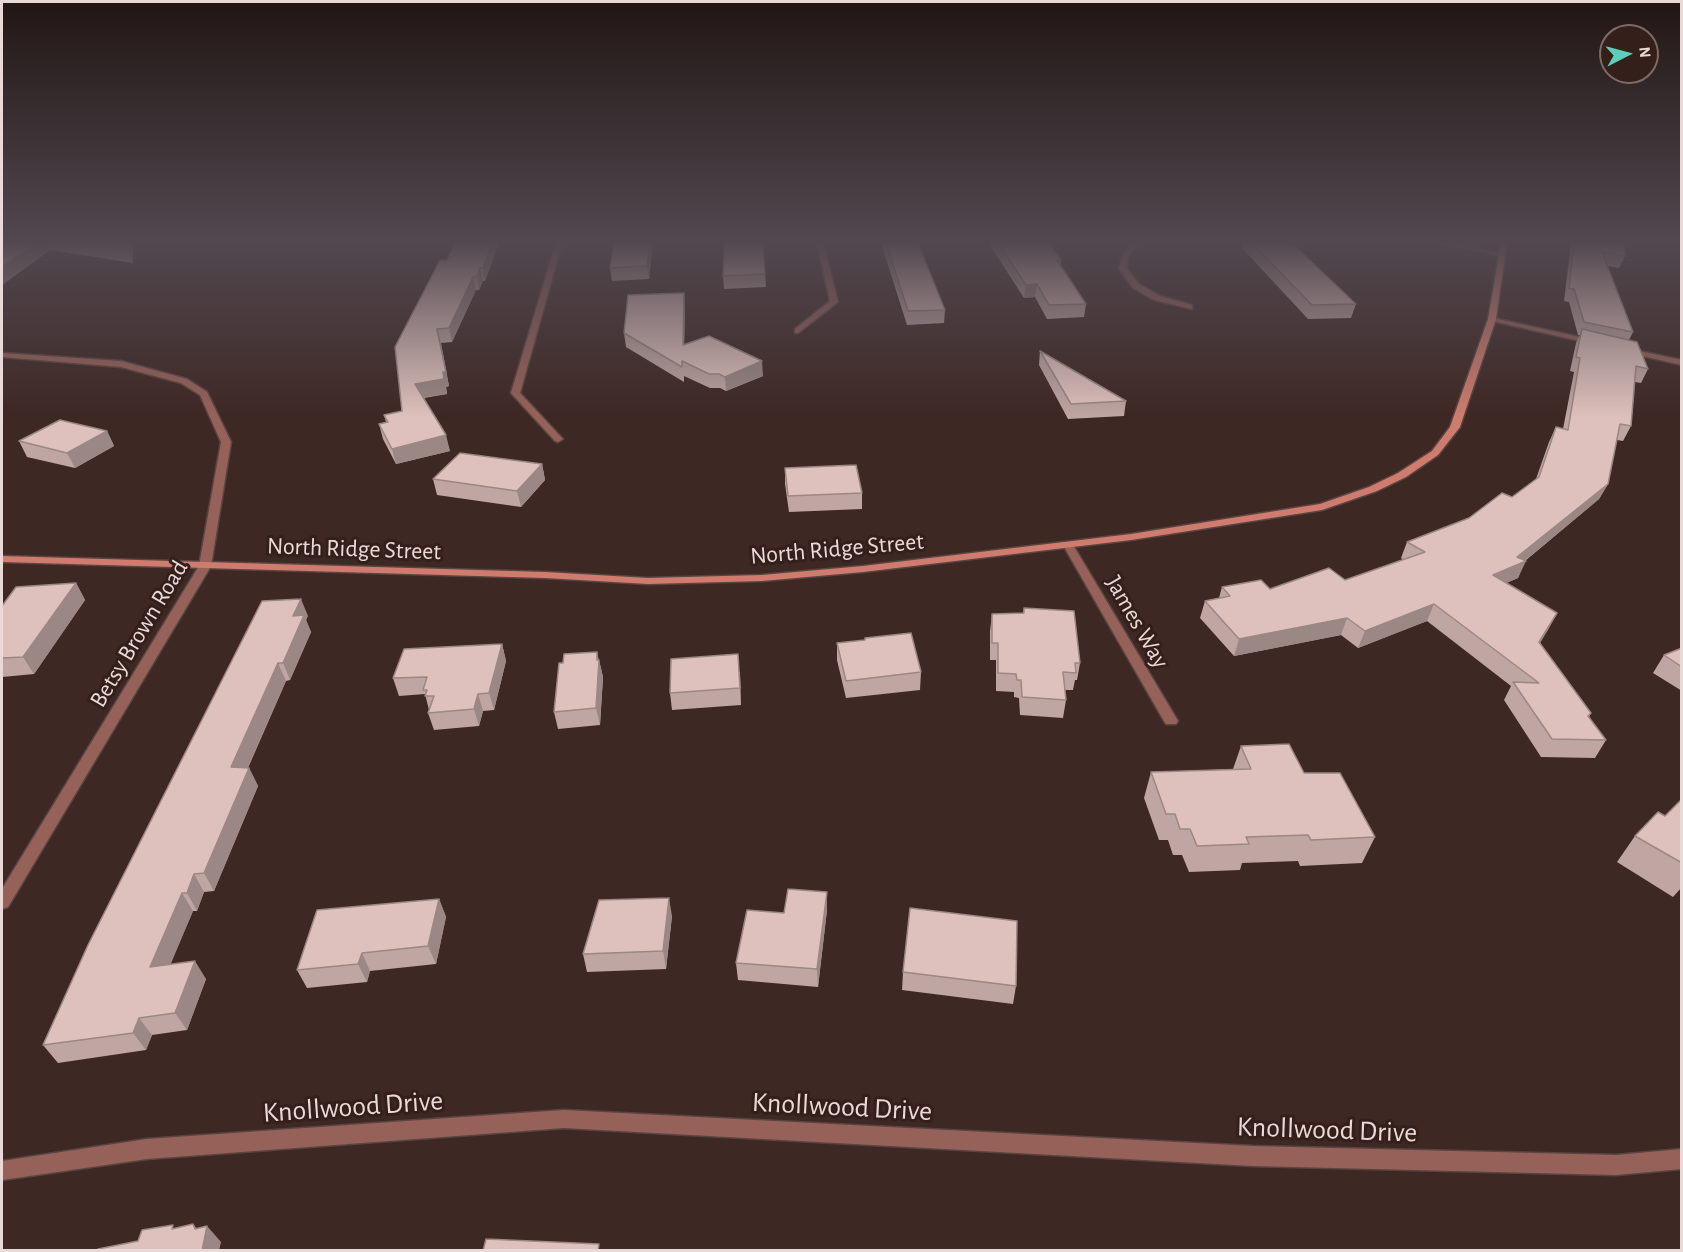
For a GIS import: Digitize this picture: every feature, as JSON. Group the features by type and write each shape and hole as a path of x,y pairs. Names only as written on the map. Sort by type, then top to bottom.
{"street":[{"path":"541,301 514,393 558,439"},
{"path":"798,331 834,301"},
{"path":"1168,301 1189,308"},
{"name":"North Ridge Street","path":"2,559 533,575 648,581 762,578 863,569 1068,545 1322,507 1373,489 1402,475 1436,453 1455,427 1492,319 1495,301"},
{"path":"1492,319 1604,344"},
{"path":"1615,347 1682,363"},
{"name":"Betsy Brown Road","path":"2,355 121,364 184,381 204,394 226,442 205,566 2,902"},
{"name":"James Way","path":"1068,545 1171,721"},
{"name":"Knollwood Drive","path":"2,1171 147,1149 564,1119 1253,1156 1616,1166 1682,1159"}],"building":[{"path":"419,301 462,301 449,328 437,329 446,372 443,372 444,379 415,384 446,435 392,449 379,424 388,422 384,415 402,411 395,347"},
{"path":"627,301 684,301 683,345 709,336 762,361 725,377 719,374 709,374 682,361 682,367 624,333"},
{"path":"905,301 942,301 945,310 908,311"},
{"path":"1047,301 1084,301 1086,304 1049,305"},
{"path":"1309,301 1353,301 1356,304 1312,305"},
{"path":"1578,301 1621,301 1633,332 1584,322"},
{"path":"1582,329 1637,342 1648,369 1636,366 1631,426 1620,424 1608,484 1517,557 1526,561 1493,575 1557,613 1539,642 1591,713 1588,716 1606,740 1552,739 1513,682 1539,683 1434,604 1365,631 1347,618 1239,639 1205,601 1230,596 1222,587 1261,580 1270,589 1329,568 1345,580 1425,552 1407,542 1469,518 1502,493 1512,497 1539,477 1556,427 1568,430 1580,358 1576,357"},
{"path":"1040,351 1126,401 1071,404"},
{"path":"60,420 107,431 67,453 19,441"},
{"path":"460,453 542,464 517,491 433,479"},
{"path":"856,465 862,493 788,496 785,468"},
{"path":"76,583 23,657 2,658 2,606 16,587"},
{"path":"301,599 293,616 304,615 283,663 278,663 231,767 249,768 204,873 194,874 187,893 182,893 150,967 195,961 175,1013 139,1018 133,1033 43,1045 88,945 262,601"},
{"path":"1024,608 1074,611 1080,663 1075,663 1076,673 1063,672 1066,700 1022,697 1021,680 1017,680 1016,674 998,673 998,643 992,643 992,614 1024,613"},
{"path":"911,633 921,672 846,681 837,643"},
{"path":"502,644 489,693 478,694 474,709 428,713 434,696 425,696 427,690 423,690 427,677 393,678 404,649"},
{"path":"1682,648 1682,667 1664,655"},
{"path":"597,652 597,660 599,660 596,708 554,712 559,663 563,663 564,654"},
{"path":"738,654 740,688 670,693 671,659"},
{"path":"1289,744 1304,773 1340,773 1375,837 1311,840 1308,835 1246,837 1249,844 1197,846 1190,829 1180,829 1175,814 1166,814 1151,772 1251,769 1241,746"},
{"path":"1682,799 1682,863 1635,836 1658,812 1665,816"},
{"path":"788,889 827,892 817,969 736,963 747,910 784,913"},
{"path":"669,898 663,951 583,954 599,900"},
{"path":"439,899 428,946 362,953 358,964 297,970 317,910"},
{"path":"910,908 1017,921 1016,986 903,972"},
{"path":"193,1224 195,1229 207,1226 202,1251 98,1251 98,1249 138,1241 142,1230 173,1225 172,1229"},
{"path":"486,1239 599,1244 598,1251 483,1251"}]}
